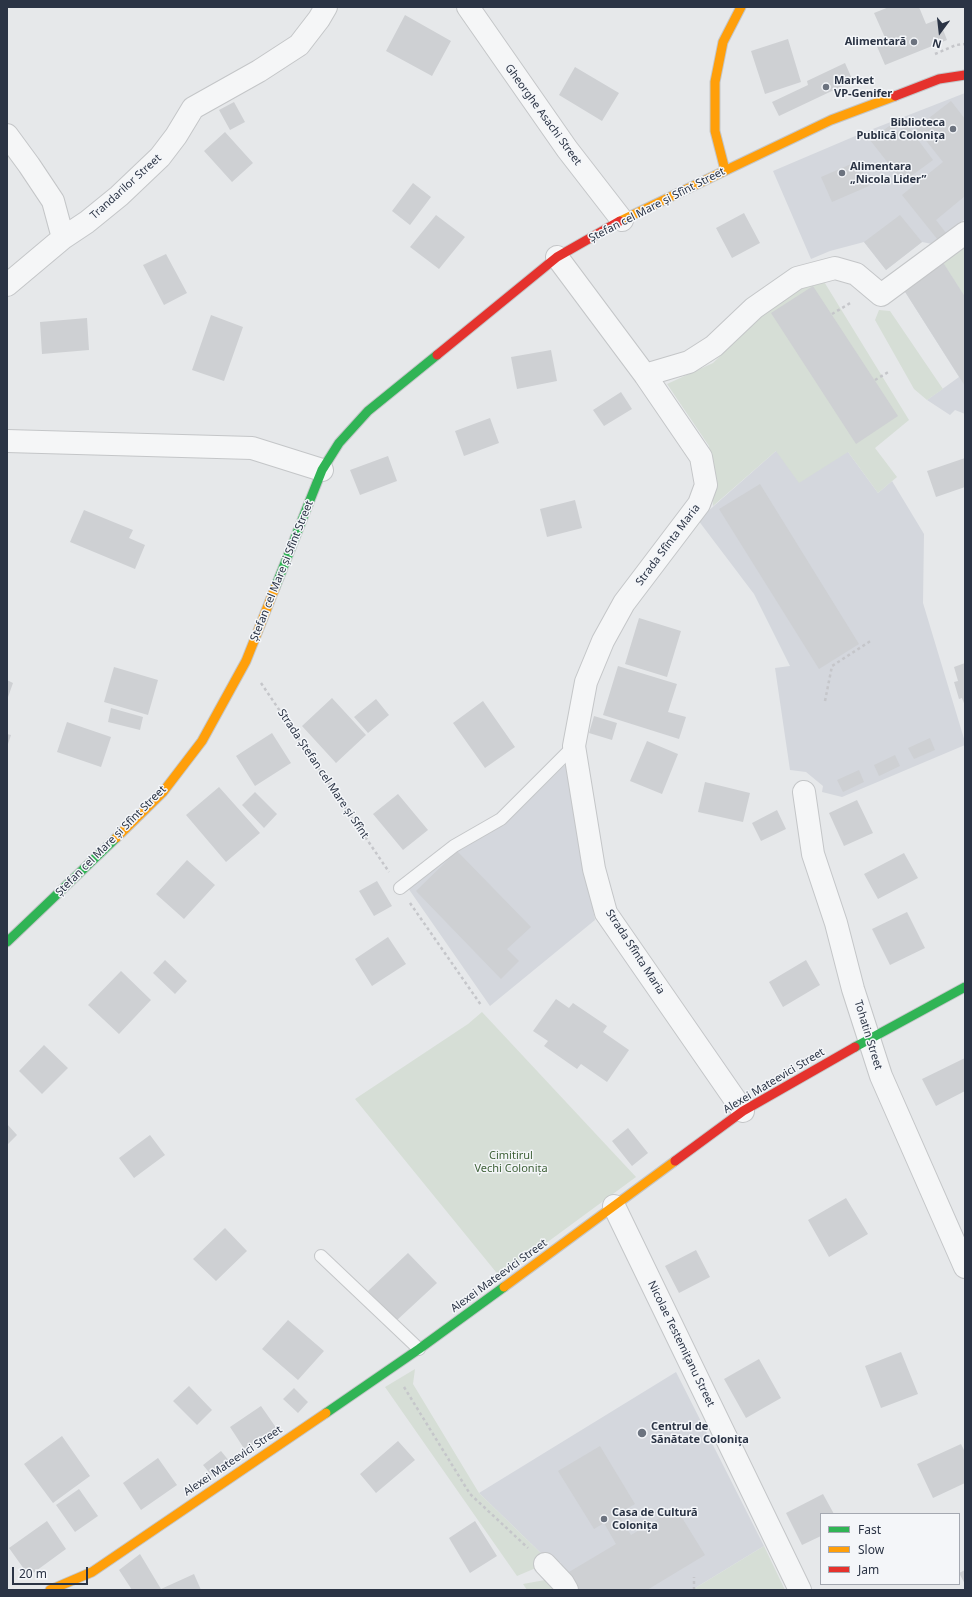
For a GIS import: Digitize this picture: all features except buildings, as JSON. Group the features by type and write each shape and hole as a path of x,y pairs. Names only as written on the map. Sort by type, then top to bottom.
{"street":[{"name":"Trandarilor Street","path":"7,285 63,238 87,222 119,196 160,157 176,136 193,108 259,71 299,45 320,20 326,7"},
{"name":"Gheorghe Asachi Street","path":"468,7 567,150 622,220"},
{"path":"725,170 715,131 715,82 723,42 741,7"},
{"name":"Ștefan cel Mare și Sfînt Street","path":"7,942 163,792 202,740 246,661 322,470 339,443 368,411 558,257 622,220 830,120 938,79 965,75"},
{"path":"7,135 53,201 63,238"},
{"path":"645,375 689,362 714,346 754,308 797,278 836,268 856,274 881,295 965,233"},
{"name":"Strada Sfînta Maria","path":"558,257 645,375 701,457 706,485 699,504 624,603 603,641 586,682 574,746 594,869 606,913 743,1111"},
{"path":"7,441 252,448 322,470"},
{"name":"Tohatin Street","path":"804,792 813,854 836,923 853,989 881,1076 965,1267"},
{"name":"Alexei Mateevici Street","path":"50,1590 92,1572 392,1368 743,1111 870,1038 965,987"},
{"name":"Nicolae Testemițanu Street","path":"614,1206 800,1590"},
{"path":"544,1564 563,1583 567,1590"}],"lane":[{"path":"400,888 454,846 501,819 574,746"},
{"path":"322,1256 419,1349"}],"path":[{"path":"932,55 956,45 965,44"},
{"path":"832,314 853,302"},
{"path":"875,380 890,371"},
{"path":"825,701 832,666 872,640"},
{"name":"Strada Ștefan cel Mare și Sfînt","path":"246,661 400,888"},
{"path":"400,888 481,1005"},
{"path":"392,1368 470,1494 544,1564"},
{"path":"694,1577 694,1590"}],"shaded area":[{"path":"965,93 965,219 932,244 922,242 886,270 864,242 830,251 811,259 773,171 860,134"},
{"path":"965,245 965,414 955,410 950,415 927,400 959,377 902,287"},
{"path":"776,451 848,452 878,493 892,481 924,534 923,603 965,742 965,745 842,797 822,792 823,786 806,772 790,770 775,668 790,666 754,594 698,520"},
{"path":"567,763 595,920 490,1006 408,888 457,848 506,823"},
{"name":"Centrul de Sănătate Colonița","path":"676,1372 764,1546 692,1590 575,1590 560,1562 550,1562 479,1493"}],"green space":[{"path":"965,245 965,297 942,261"},
{"path":"811,279 823,280 909,420 875,448 897,477 878,493 848,452 799,483 776,451 713,506 709,446 667,384 713,363 768,308"},
{"path":"879,310 890,311 943,389 927,400 914,389 875,320"},
{"name":"Cimitirul Vechi Colonița","path":"482,1012 636,1177 500,1277 355,1099 468,1024"},
{"path":"415,1369 413,1384 479,1493 550,1562 517,1576 385,1387"},
{"path":"764,1546 785,1590 692,1590"},
{"path":"545,1580 556,1585 558,1590 527,1590 523,1584"}],"traffic: fast":[{"path":"275,588 322,470 339,443 368,411 437,355"},
{"path":"7,942 116,838"},
{"path":"855,1047 965,987"},
{"path":"326,1413 419,1349 504,1287"}],"traffic: slow":[{"path":"725,170 715,131 715,82 723,42 741,7"},
{"path":"620,221 831,120 895,96"},
{"path":"116,838 163,792 202,741 246,661 275,588"},
{"path":"504,1287 675,1161"},
{"path":"50,1590 92,1572 326,1413"}],"traffic: jam":[{"path":"895,96 939,79 965,75"},
{"path":"437,355 557,257 620,221"},
{"path":"675,1161 743,1111 855,1047"}],"place":[{"name":"Alimentară","path":"914,42"},
{"name":"Market VP-Genifer","path":"826,87"},
{"name":"Biblioteca Publică Colonița","path":"953,129"},
{"name":"Alimentara „Nicola Lider”","path":"842,173"},
{"name":"Centrul de Sănătate Colonița","path":"642,1433"},
{"name":"Casa de Cultură Colonița","path":"604,1519"}]}
